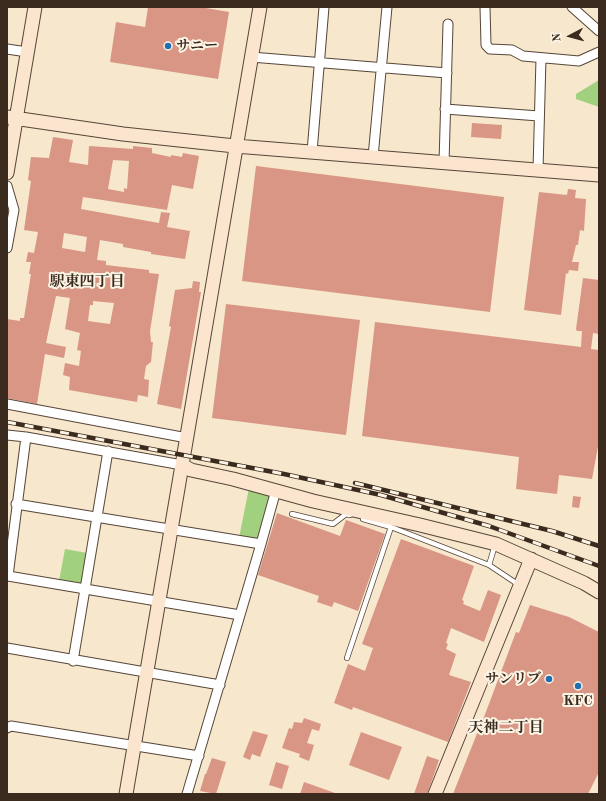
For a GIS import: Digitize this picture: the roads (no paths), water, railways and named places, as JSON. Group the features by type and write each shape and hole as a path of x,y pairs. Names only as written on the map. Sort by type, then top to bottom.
{"street":[{"path":"7,173 12,118 27,52 34,7"},
{"path":"126,794 235,146 260,7"},
{"path":"312,152 324,7"},
{"path":"373,157 387,7"},
{"path":"485,7 486,46 490,49 512,50 523,56 579,61 599,52"},
{"path":"572,7 599,31"},
{"path":"444,163 448,24"},
{"path":"7,49 27,52"},
{"path":"252,57 447,73"},
{"path":"538,170 542,58"},
{"path":"445,109 539,116"},
{"path":"12,118 123,134 235,146 599,175"},
{"path":"7,186 14,210 7,248"},
{"path":"7,404 187,438"},
{"path":"7,435 108,451 182,465 191,470 276,490 313,501 496,544 584,583 599,592"},
{"path":"26,437 16,504 8,576 240,615"},
{"path":"73,661 108,451"},
{"path":"187,794 276,490"},
{"path":"16,504 261,544"},
{"path":"436,794 532,559"},
{"path":"7,648 73,661 220,685"},
{"path":"7,728 11,726 134,744 199,756"}],"lane":[{"path":"292,514 333,524 346,514 391,527 489,565 521,586"},
{"path":"347,658 391,527"},
{"path":"489,565 496,544"}],"railway":[{"path":"7,422 284,474 381,495 489,526 599,566"},
{"path":"355,483 552,531 599,546"}],"place":[{"name":"サニー","path":"168,46"},
{"name":"サンリブ","path":"549,679"},
{"name":"KFC","path":"578,686"}],"district":[{"name":"駅東四丁目","path":"87,282"},
{"name":"天神二丁目","path":"506,728"}]}
